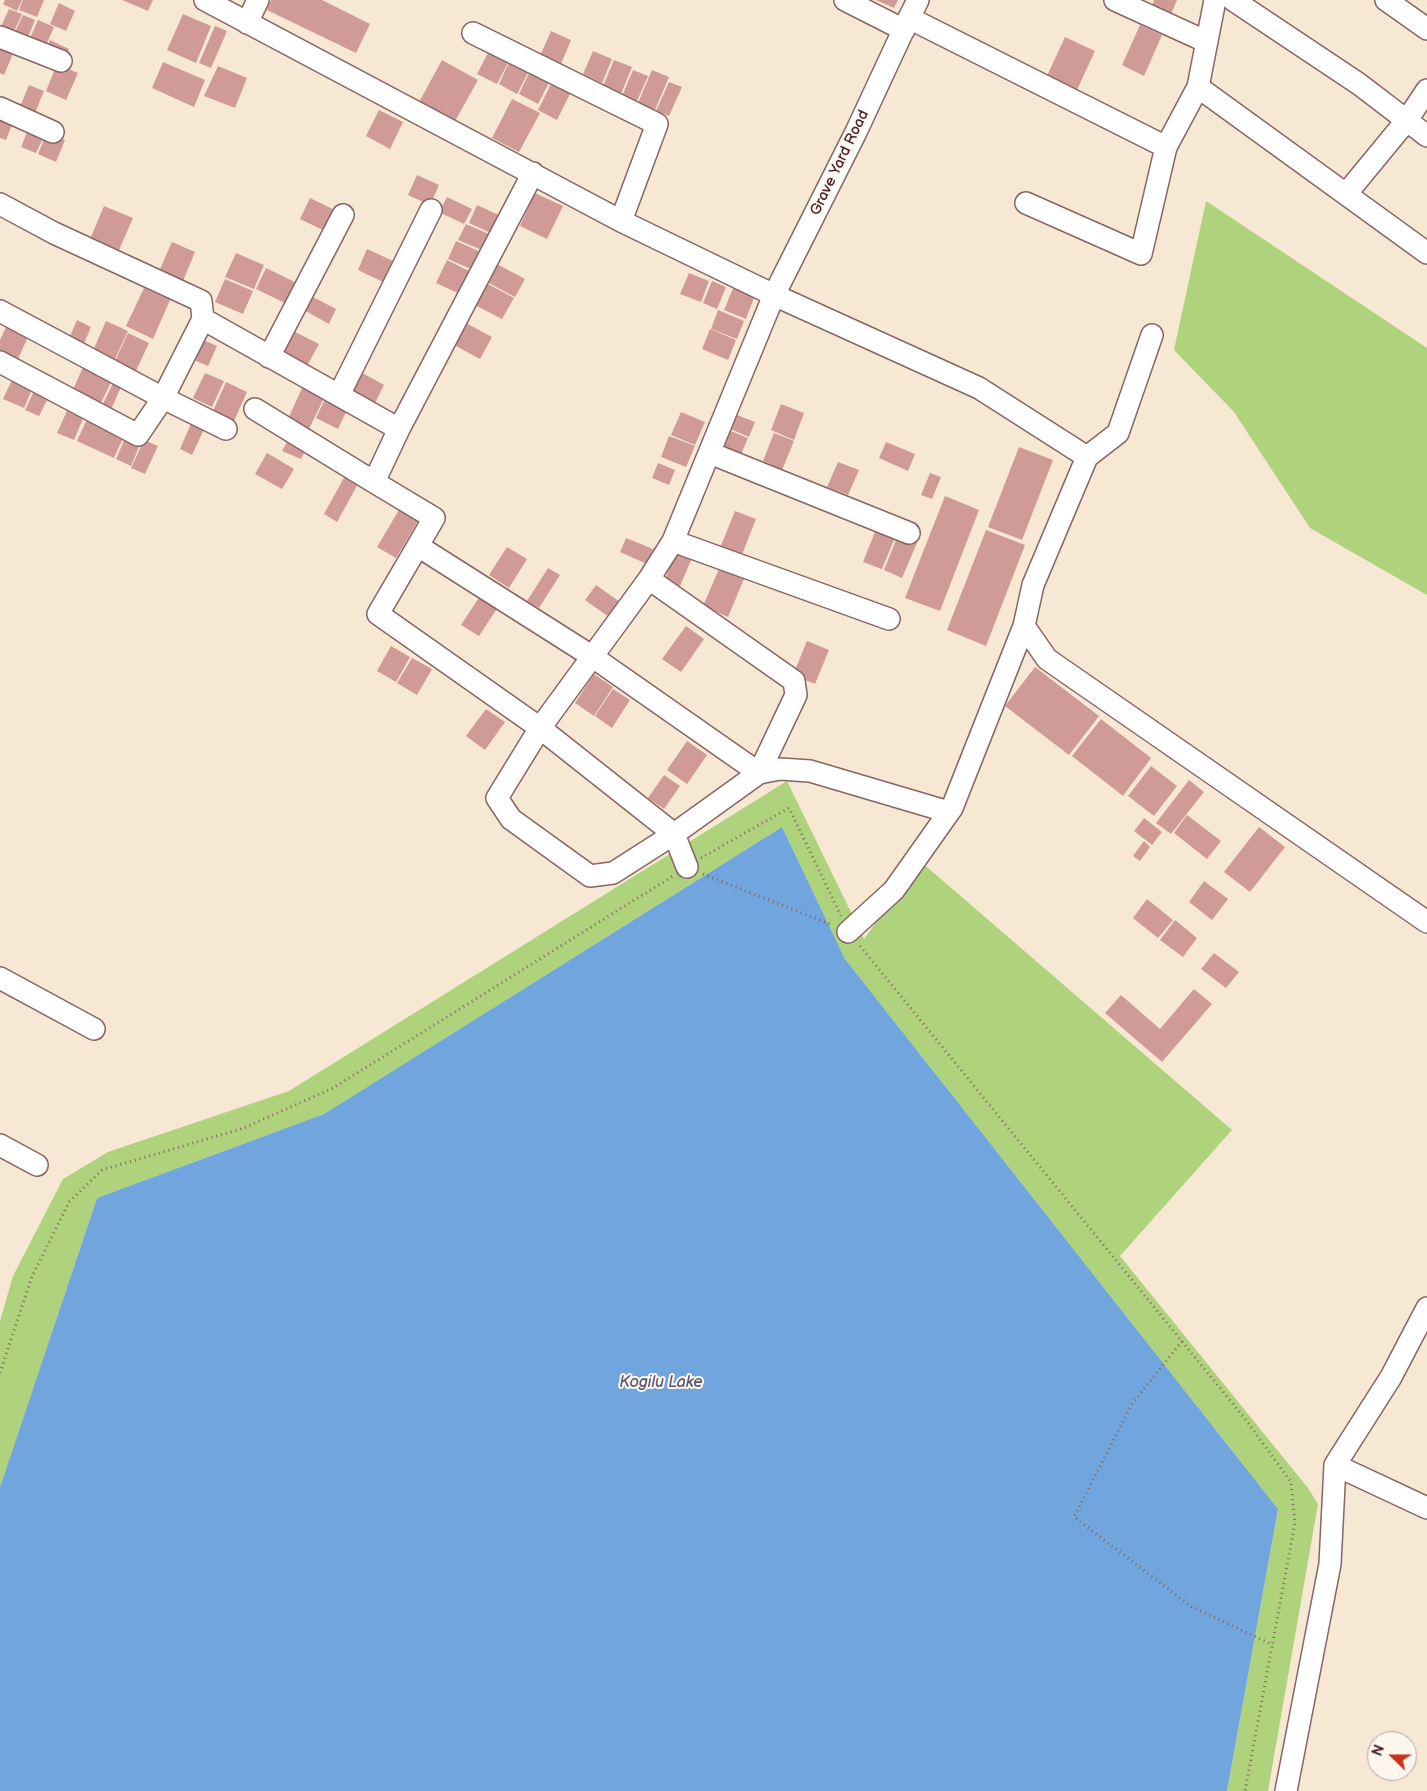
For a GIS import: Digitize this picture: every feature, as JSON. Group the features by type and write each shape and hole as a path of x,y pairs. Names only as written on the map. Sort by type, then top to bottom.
{"street":[{"path":"205,0 621,221 774,295 979,388 1087,457"},
{"path":"247,23 258,0"},
{"path":"845,0 910,16 1166,147"},
{"path":"1115,0 1207,42"},
{"path":"1026,203 1141,254 1166,147 1198,86 1215,0"},
{"path":"1386,0 1427,29"},
{"path":"1241,3 1359,84 1427,136"},
{"name":"Grave Yard Road","path":"674,834 613,873 590,876 511,819 497,798 540,728 649,579 673,541 774,295 856,132 910,16"},
{"path":"473,33 657,124 621,221"},
{"path":"0,37 61,61"},
{"path":"1198,86 1427,253"},
{"path":"1346,194 1407,120 1427,90"},
{"path":"0,108 53,132"},
{"path":"374,482 399,429 533,173"},
{"path":"0,204 54,233 201,301 203,319 163,398 138,434 0,362"},
{"path":"338,395 431,210"},
{"path":"269,357 343,215"},
{"path":"0,311 163,398 226,429"},
{"path":"203,319 399,429"},
{"path":"848,932 894,890 952,808 1024,626 1033,585 1087,457 1118,433 1152,335"},
{"path":"255,409 434,518 378,614 540,728 674,834 687,867"},
{"path":"710,453 909,533"},
{"path":"673,541 889,619"},
{"path":"418,546 593,657 759,773"},
{"path":"649,579 794,681 796,695 759,773"},
{"path":"1024,626 1047,659 1427,922"},
{"path":"674,834 759,773 780,769 810,771 942,810"},
{"path":"0,978 94,1029"},
{"path":"0,1145 37,1165"},
{"path":"1286,1791 1330,1564 1335,1465 1391,1377 1427,1308"},
{"path":"1335,1465 1427,1508"}],"path":[{"path":"0,1372 31,1279 69,1202 102,1170 244,1128 333,1088 687,867 789,808 848,932 1246,1420 1291,1482 1295,1523 1245,1791"},
{"path":"687,867 848,932"},
{"path":"1182,1342 1132,1404 1074,1517 1192,1607 1273,1645"}],"green space":[{"path":"1206,201 1427,348 1427,595 1310,528 1234,412 1174,350"},
{"path":"787,781 864,939 920,861 1232,1130 1120,1256 1308,1488 1318,1504 1268,1791 1227,1791 1278,1509 845,959 782,827 324,1114 97,1198 0,1487 0,1321 13,1276 63,1179 108,1152 289,1091"}],"water":[{"name":"Kogilu Lake","path":"782,827 845,959 1278,1509 1227,1791 0,1791 0,1487 97,1198 324,1114"}],"building":[{"path":"5,0 22,0 17,11 3,4"},
{"path":"23,0 44,0 37,17 19,10"},
{"path":"122,0 153,0 148,11"},
{"path":"271,0 322,0 370,24 356,53 267,10"},
{"path":"876,0 898,0 894,8"},
{"path":"1154,0 1177,0 1171,14 1152,6"},
{"path":"59,3 75,11 66,31 50,24"},
{"path":"9,9 22,14 12,36 0,29"},
{"path":"183,14 211,26 196,63 167,50"},
{"path":"23,15 35,20 26,42 13,36"},
{"path":"38,20 54,27 44,50 28,43"},
{"path":"1140,25 1162,35 1144,76 1122,65"},
{"path":"215,26 227,31 211,68 199,63"},
{"path":"551,31 571,40 561,64 540,56"},
{"path":"1065,37 1095,51 1076,92 1046,78"},
{"path":"50,40 69,49 65,58 46,50"},
{"path":"0,43 15,49 4,75 0,73"},
{"path":"490,49 510,59 497,84 477,74"},
{"path":"593,51 612,59 602,83 583,74"},
{"path":"511,58 531,67 517,94 499,84"},
{"path":"442,60 478,80 454,123 418,104"},
{"path":"614,60 632,67 621,94 603,86"},
{"path":"163,62 205,80 194,107 152,88"},
{"path":"57,64 78,73 66,100 46,91"},
{"path":"218,66 247,78 235,108 204,96"},
{"path":"532,67 552,77 538,104 519,94"},
{"path":"633,70 648,76 636,103 622,96"},
{"path":"652,70 669,77 655,110 638,103"},
{"path":"553,80 572,90 557,120 538,110"},
{"path":"669,82 682,87 669,116 656,111"},
{"path":"29,85 44,91 35,113 20,107"},
{"path":"512,99 540,113 519,152 492,138"},
{"path":"379,110 403,122 390,149 366,136"},
{"path":"0,117 15,117 6,140 0,138"},
{"path":"30,125 46,132 36,153 21,147"},
{"path":"47,132 65,140 56,162 38,154"},
{"path":"417,175 439,185 430,205 408,195"},
{"path":"535,193 563,206 547,239 520,226"},
{"path":"447,197 472,209 464,224 439,212"},
{"path":"310,198 337,211 327,232 300,219"},
{"path":"477,205 501,216 493,234 469,223"},
{"path":"104,206 133,218 119,250 91,237"},
{"path":"466,224 491,235 484,251 458,240"},
{"path":"456,241 481,252 473,270 448,259"},
{"path":"172,242 195,252 183,281 159,271"},
{"path":"367,249 393,261 383,282 358,270"},
{"path":"236,253 264,265 254,289 225,277"},
{"path":"447,260 471,272 460,294 436,283"},
{"path":"497,264 525,279 515,297 487,282"},
{"path":"266,268 297,283 287,304 256,289"},
{"path":"689,273 709,281 701,302 680,294"},
{"path":"225,279 253,291 243,314 215,302"},
{"path":"712,281 726,287 717,309 703,303"},
{"path":"486,283 514,298 502,319 475,305"},
{"path":"734,286 755,295 746,319 724,310"},
{"path":"144,288 170,300 153,339 126,326"},
{"path":"309,295 336,309 329,324 302,309"},
{"path":"718,310 744,321 737,339 711,329"},
{"path":"77,320 91,327 82,348 68,341"},
{"path":"106,321 128,331 113,363 92,353"},
{"path":"8,323 30,333 16,363 0,356 0,340"},
{"path":"466,323 492,337 480,359 454,345"},
{"path":"710,329 736,340 728,360 702,349"},
{"path":"291,330 319,344 307,366 279,352"},
{"path":"128,333 149,343 135,373 114,363"},
{"path":"203,340 217,346 208,366 194,360"},
{"path":"84,365 113,378 99,407 71,394"},
{"path":"357,370 384,385 375,403 347,388"},
{"path":"205,373 224,381 212,407 193,398"},
{"path":"13,378 33,387 24,408 3,399"},
{"path":"226,382 247,392 234,421 213,411"},
{"path":"113,383 121,387 110,412 101,408"},
{"path":"303,386 325,396 309,429 288,419"},
{"path":"36,387 50,394 39,416 25,410"},
{"path":"326,397 348,408 338,429 316,418"},
{"path":"781,404 804,413 794,440 771,430"},
{"path":"67,411 83,419 74,440 57,433"},
{"path":"681,412 705,422 695,445 671,435"},
{"path":"732,413 755,422 749,437 726,427"},
{"path":"87,419 124,436 114,458 77,441"},
{"path":"193,419 206,425 192,455 180,449"},
{"path":"726,429 748,438 740,457 718,447"},
{"path":"774,433 794,441 782,470 763,461"},
{"path":"126,436 141,442 131,466 116,459"},
{"path":"669,436 695,446 686,467 661,457"},
{"path":"144,440 158,446 145,474 131,468"},
{"path":"288,440 306,449 301,459 282,451"},
{"path":"886,442 915,454 908,471 879,458"},
{"path":"1019,447 1053,460 1022,540 988,527"},
{"path":"267,453 294,469 282,489 255,474"},
{"path":"838,462 859,470 848,495 827,487"},
{"path":"658,463 675,470 669,485 652,478"},
{"path":"930,473 941,477 932,499 921,495"},
{"path":"346,474 359,482 337,522 324,514"},
{"path":"945,496 979,510 940,611 905,598"},
{"path":"399,510 418,521 396,558 377,547"},
{"path":"735,511 756,519 741,557 720,548"},
{"path":"877,527 896,535 882,569 863,562"},
{"path":"986,530 1025,545 986,646 947,630"},
{"path":"898,535 917,543 902,578 884,570"},
{"path":"626,538 653,549 647,564 620,552"},
{"path":"507,547 527,559 509,588 489,575"},
{"path":"676,551 692,558 680,586 665,580"},
{"path":"548,568 560,575 539,608 527,601"},
{"path":"719,569 744,579 728,617 703,606"},
{"path":"596,585 620,602 609,617 585,600"},
{"path":"480,596 498,607 479,636 461,625"},
{"path":"686,626 704,639 681,672 662,659"},
{"path":"807,641 829,650 815,684 793,675"},
{"path":"391,646 410,657 396,682 377,671"},
{"path":"412,658 432,669 417,695 397,683"},
{"path":"1035,667 1099,716 1069,755 1005,706"},
{"path":"594,674 613,687 594,716 575,703"},
{"path":"613,689 630,700 612,728 595,716"},
{"path":"486,709 505,722 485,750 466,736"},
{"path":"1101,719 1151,758 1123,796 1072,756"},
{"path":"687,741 707,755 687,784 667,770"},
{"path":"1151,766 1177,786 1154,816 1128,796"},
{"path":"664,775 680,786 664,809 648,798"},
{"path":"1189,780 1204,792 1171,834 1156,823"},
{"path":"1187,815 1221,841 1207,859 1174,833"},
{"path":"1144,818 1162,832 1152,845 1134,831"},
{"path":"1259,827 1285,847 1250,892 1224,872"},
{"path":"1144,841 1150,847 1140,861 1133,856"},
{"path":"1204,881 1228,899 1212,920 1189,902"},
{"path":"1147,899 1173,920 1158,938 1133,918"},
{"path":"1175,920 1197,938 1183,957 1160,940"},
{"path":"1214,953 1239,972 1226,988 1201,969"},
{"path":"1194,989 1212,1004 1162,1062 1105,1013 1121,995 1160,1029"}]}
